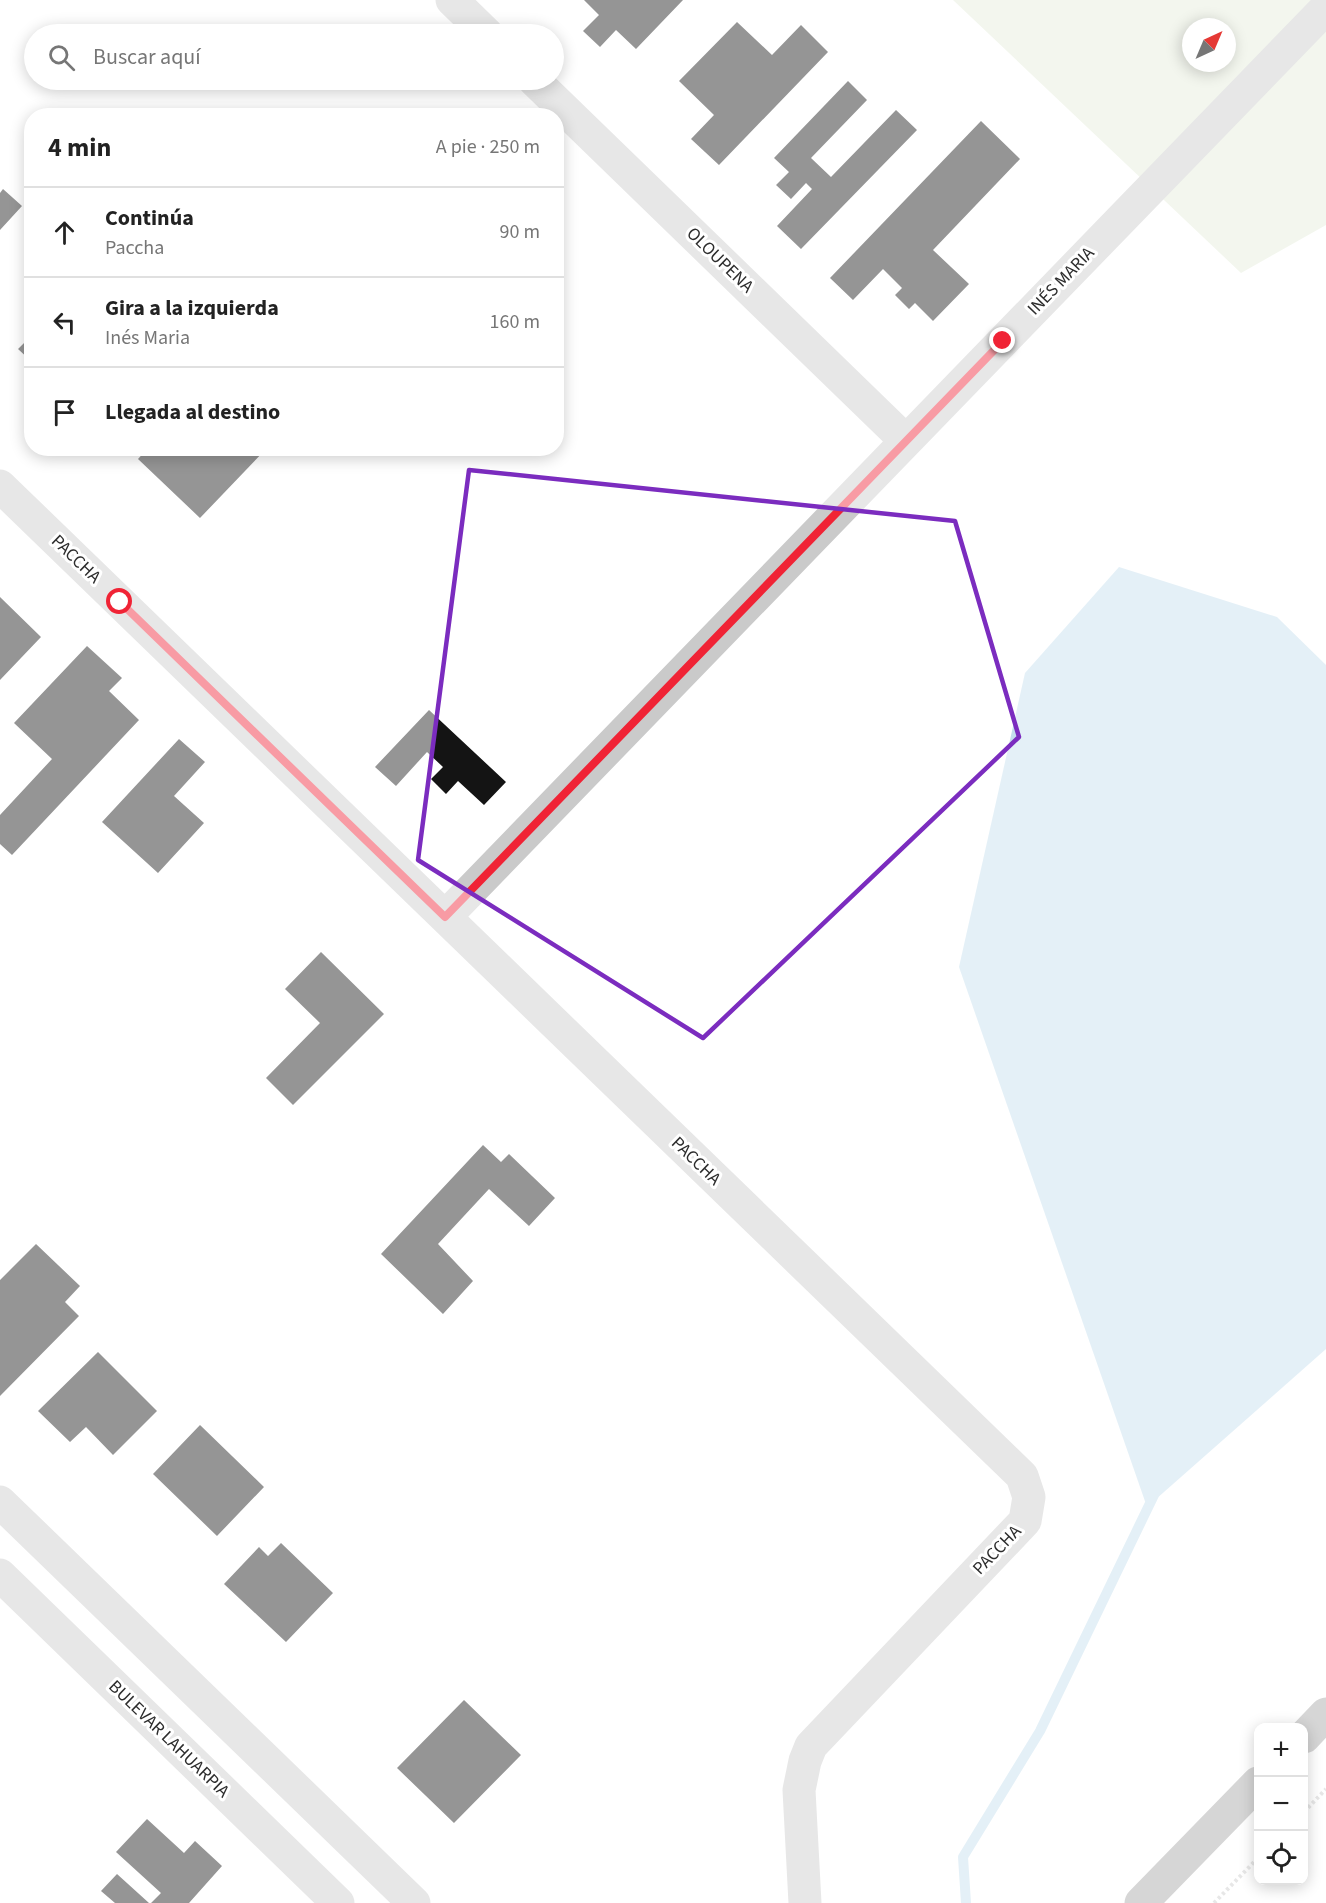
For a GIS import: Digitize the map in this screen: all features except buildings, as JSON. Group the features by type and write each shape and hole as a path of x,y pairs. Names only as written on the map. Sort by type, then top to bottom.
{"main road":[{"path":"1308,1733 1326,1714"},
{"path":"1140,1903 1254,1787"}],"street":[{"path":"452,0 477,24"},
{"name":"INÉS MARIA","path":"445,917 1326,8"},
{"name":"OLOUPENA","path":"544,90 563,108"},
{"name":"OLOUPENA","path":"564,109 906,441"},
{"name":"PACCHA","path":"0,486 1022,1476 1029,1497 1025,1521 811,1746 805,1761 799,1791 805,1903"},
{"path":"0,1502 414,1903"},
{"name":"BULEVAR LAHUARPIA","path":"0,1575 338,1903"}],"path":[{"path":"1308,1808 1326,1789"},
{"path":"1214,1903 1254,1861"}],"highlighted area":[{"path":"469,470 955,521 1019,737 703,1038 418,860"}],"green space":[{"path":"953,0 1326,0 1326,225 1241,273"}],"water":[{"path":"1119,567 1277,617 1326,665 1326,1349 1147,1507 959,967 1025,673"}],"waterway":[{"path":"966,1903 963,1857 1040,1731 1154,1495"}],"route":[{"path":"120,602 445,917 1003,341"}]}
